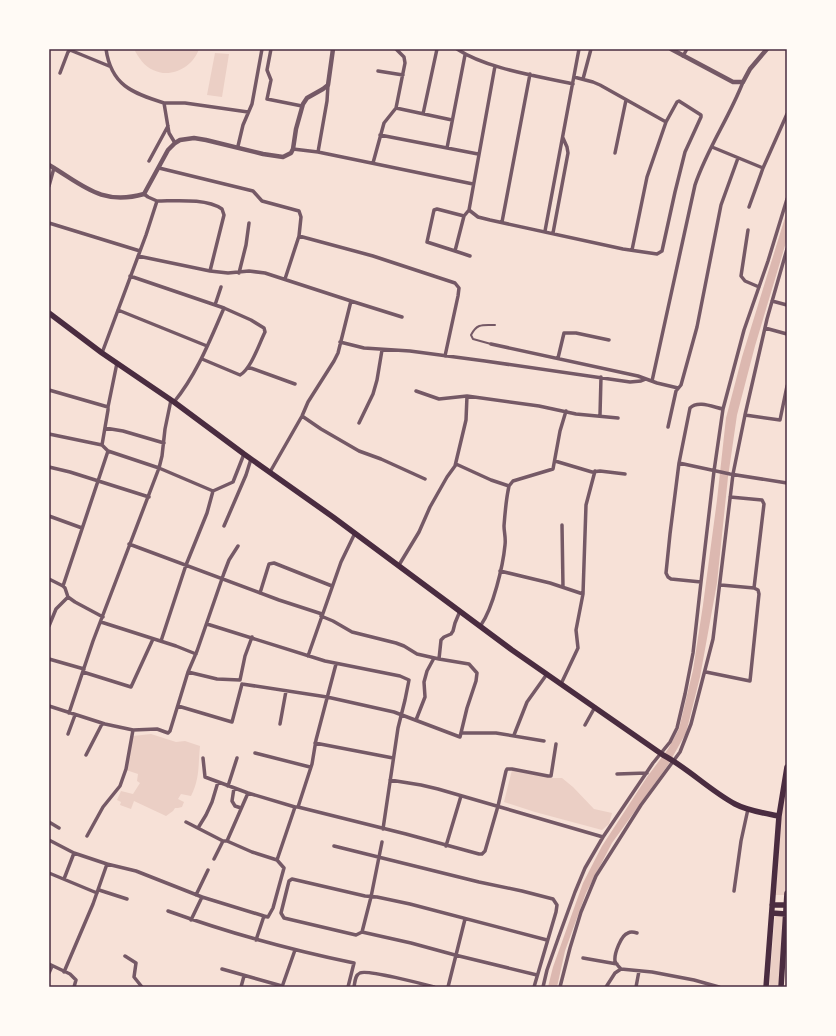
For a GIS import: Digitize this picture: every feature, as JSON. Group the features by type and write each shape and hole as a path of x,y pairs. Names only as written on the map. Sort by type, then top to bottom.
{"main road":[{"path":"49,313 355,533 547,674 662,754 674,760 697,779 725,798 748,809 779,816"},
{"path":"766,987 779,816 787,767"},
{"path":"781,987 786,936 787,892"},
{"path":"772,905 786,905"},
{"path":"772,913 786,914"}],"street":[{"path":"106,49 109,66 117,78 135,93 164,103 185,104 248,112"},
{"path":"238,146 243,124 252,104 262,49"},
{"path":"271,49 267,70 271,80 268,99 302,106"},
{"path":"318,152 328,101 328,84 333,49"},
{"path":"372,163 384,123 396,108 403,75 405,60 404,56 396,49"},
{"path":"423,114 437,49"},
{"path":"457,49 465,55 495,66 573,84"},
{"path":"545,231 580,49"},
{"path":"583,79 591,49"},
{"path":"671,49 733,82 743,82"},
{"path":"683,56 687,49"},
{"path":"652,381 680,258 692,196 699,174 750,69 768,49"},
{"path":"60,73 70,50 109,66"},
{"path":"447,148 465,55"},
{"path":"455,251 464,216 469,210 495,66"},
{"path":"378,72 403,75"},
{"path":"502,222 530,74"},
{"path":"574,77 600,85 666,122"},
{"path":"144,194 168,150 180,140 194,138 238,146 263,154 284,157 291,153 302,106 307,98 323,89 328,84"},
{"path":"615,153 626,100"},
{"path":"469,210 478,216 502,222 632,250 657,254 662,251 683,159 689,141 701,118 701,115 679,101 666,122 647,177 632,250"},
{"path":"164,103 168,126 175,143"},
{"path":"396,108 452,120"},
{"path":"749,207 762,168 787,114"},
{"path":"149,161 168,126"},
{"path":"380,135 478,154"},
{"path":"553,233 568,153 567,146 563,138"},
{"path":"712,147 762,168"},
{"path":"293,149 318,152 473,184"},
{"path":"668,427 676,391 683,378 697,327 721,205 738,158"},
{"path":"49,165 84,188 104,195 129,197 144,194 156,200 196,202 214,205 222,209 224,215 210,271"},
{"path":"49,186 54,168"},
{"path":"159,168 253,191 262,201 299,211 301,217 299,236 285,279"},
{"path":"543,987 552,956 575,892 586,868 603,837 653,763 662,754 673,737 682,710 692,653 723,409 744,330 787,199"},
{"path":"102,352 140,251 156,200"},
{"path":"464,216 437,209 434,210 427,241 470,256"},
{"path":"239,273 246,245 249,223"},
{"path":"49,224 140,251"},
{"path":"748,230 741,276 745,281 759,287"},
{"path":"299,236 373,256 455,284 459,288 459,292 445,356"},
{"path":"560,987 581,912 596,876 641,805 674,760 686,740 706,672 713,639 721,584 732,474 765,328 787,248"},
{"path":"138,256 210,271 239,273 249,271 265,273 402,317"},
{"path":"130,276 224,308 251,320 264,328 264,332 245,373 237,375 202,359"},
{"path":"215,305 221,287"},
{"path":"270,472 302,416 308,402 338,353 351,301"},
{"path":"772,301 787,305"},
{"path":"69,713 129,544 149,497 159,468 166,423 172,401 184,390 202,359 224,308"},
{"path":"118,310 207,346"},
{"path":"765,328 787,334"},
{"path":"558,358 564,333 576,333 609,340"},
{"path":"340,342 364,348 410,351 630,382 646,379"},
{"path":"491,344 558,358 678,388"},
{"path":"359,423 372,394 378,374 382,350"},
{"path":"102,445 117,363"},
{"path":"248,367 295,384"},
{"path":"600,416 601,377"},
{"path":"745,415 780,420 787,386"},
{"path":"49,390 108,407"},
{"path":"416,391 440,399 467,396 538,406 576,414 618,418"},
{"path":"399,565 419,532 449,473 456,464 466,420 467,396"},
{"path":"701,582 670,579 666,573 679,463 690,408 693,405 701,404 723,409"},
{"path":"481,625 489,609 505,549 505,518 509,486 513,481 553,469 560,431 566,411"},
{"path":"302,416 320,429 359,451 381,459 425,479"},
{"path":"105,428 123,431 164,443"},
{"path":"49,434 102,445 108,451 159,468 213,493"},
{"path":"63,586 97,480 108,451"},
{"path":"161,641 186,565 213,493 233,482 244,454"},
{"path":"224,526 251,459"},
{"path":"555,461 589,471 625,474"},
{"path":"679,463 787,483"},
{"path":"456,464 491,480 509,486"},
{"path":"49,467 62,469 149,497"},
{"path":"561,684 578,648 576,630 583,594 586,512 595,471"},
{"path":"730,497 762,500 764,504 754,588"},
{"path":"49,516 82,528"},
{"path":"562,525 563,587"},
{"path":"308,656 341,562 355,533"},
{"path":"129,544 322,615 352,632 396,643 417,654 469,664 475,670 477,676 461,733"},
{"path":"49,706 102,724 133,730 154,729 168,733 170,732 188,672 207,624 229,560 238,546"},
{"path":"260,593 269,564 274,562 332,586"},
{"path":"500,571 563,587 583,594"},
{"path":"49,579 63,586 68,597 103,617"},
{"path":"706,672 750,681 759,594 758,590 754,588 721,584"},
{"path":"49,626 56,610 68,597"},
{"path":"439,659 441,640 453,631 460,611"},
{"path":"101,622 153,638 196,654"},
{"path":"207,624 336,664 400,676 410,681 401,714 383,829"},
{"path":"178,706 232,722 245,656 252,637"},
{"path":"49,659 131,687 153,638"},
{"path":"416,720 425,698 424,682 434,658"},
{"path":"276,860 310,767 336,664"},
{"path":"188,672 217,679 328,697 401,714 460,736 461,733 496,733 544,741"},
{"path":"514,735 527,702 547,674"},
{"path":"280,724 286,691"},
{"path":"585,725 595,707"},
{"path":"68,734 75,715"},
{"path":"86,755 102,724"},
{"path":"88,836 103,807 120,786 126,769 133,730"},
{"path":"316,743 393,758"},
{"path":"203,758 204,777 248,793 296,807 482,854 485,851 498,806 504,775 507,769 551,776 556,744"},
{"path":"255,753 310,767"},
{"path":"228,786 237,758"},
{"path":"617,774 647,773"},
{"path":"390,780 421,785 603,837"},
{"path":"198,828 206,816 218,782"},
{"path":"234,788 232,801 235,806 241,808"},
{"path":"214,859 225,841 248,793"},
{"path":"446,846 461,796"},
{"path":"734,891 741,841 748,809"},
{"path":"49,822 59,828"},
{"path":"49,840 74,853 107,864 132,869 196,895 268,917 273,908 284,868 276,860 225,841 186,822"},
{"path":"362,932 382,842"},
{"path":"334,846 553,899 556,902 557,908 552,929 536,975 534,987"},
{"path":"64,879 74,853"},
{"path":"64,972 76,947 107,864"},
{"path":"196,895 208,870"},
{"path":"49,873 98,891 128,899"},
{"path":"536,975 411,943 362,932 356,934 284,918 281,913 289,881 403,903 547,940"},
{"path":"191,920 202,897"},
{"path":"168,911 191,920 256,940 354,963 348,987"},
{"path":"256,940 264,916"},
{"path":"448,987 465,918"},
{"path":"621,969 617,964 615,956 622,937 628,932 637,933"},
{"path":"222,969 282,986 295,950"},
{"path":"125,956 136,963 134,977 142,987"},
{"path":"583,958 617,964"},
{"path":"49,973 51,965 75,978 74,987"},
{"path":"606,987 615,973 621,969 652,972 694,980 719,987"},
{"path":"636,987 639,971"},
{"path":"354,987 358,974 363,972 434,987"},
{"path":"241,987 244,976"}],"lane":[{"path":"491,344 473,339 471,335 474,329 478,326 495,325"}],"shaded area":[{"path":"134,49 199,49 192,61 187,66 180,70 167,73 147,67"},
{"path":"215,53 229,54 222,97 207,95"},
{"path":"787,211 787,239 755,346 737,415 728,477 717,583 700,677 686,733 668,765 612,843 586,893 565,951 557,987 548,987 553,967 583,883 602,846 647,777 668,749 679,729 693,670 703,605 726,418 742,357"},
{"path":"151,734 176,742 185,741 200,746 199,766 194,790 191,796 181,794 178,799 184,802 182,807 175,808 166,816 134,801 131,809 120,805 121,802 117,800 121,791 133,794 140,783 137,781 138,774 126,770 133,736"},
{"path":"512,770 553,778 562,778 594,809 612,813 609,824 602,830 504,802"},
{"path":"787,778 786,895 774,895 780,817"},
{"path":"784,914 780,987 769,987 775,915"}]}
